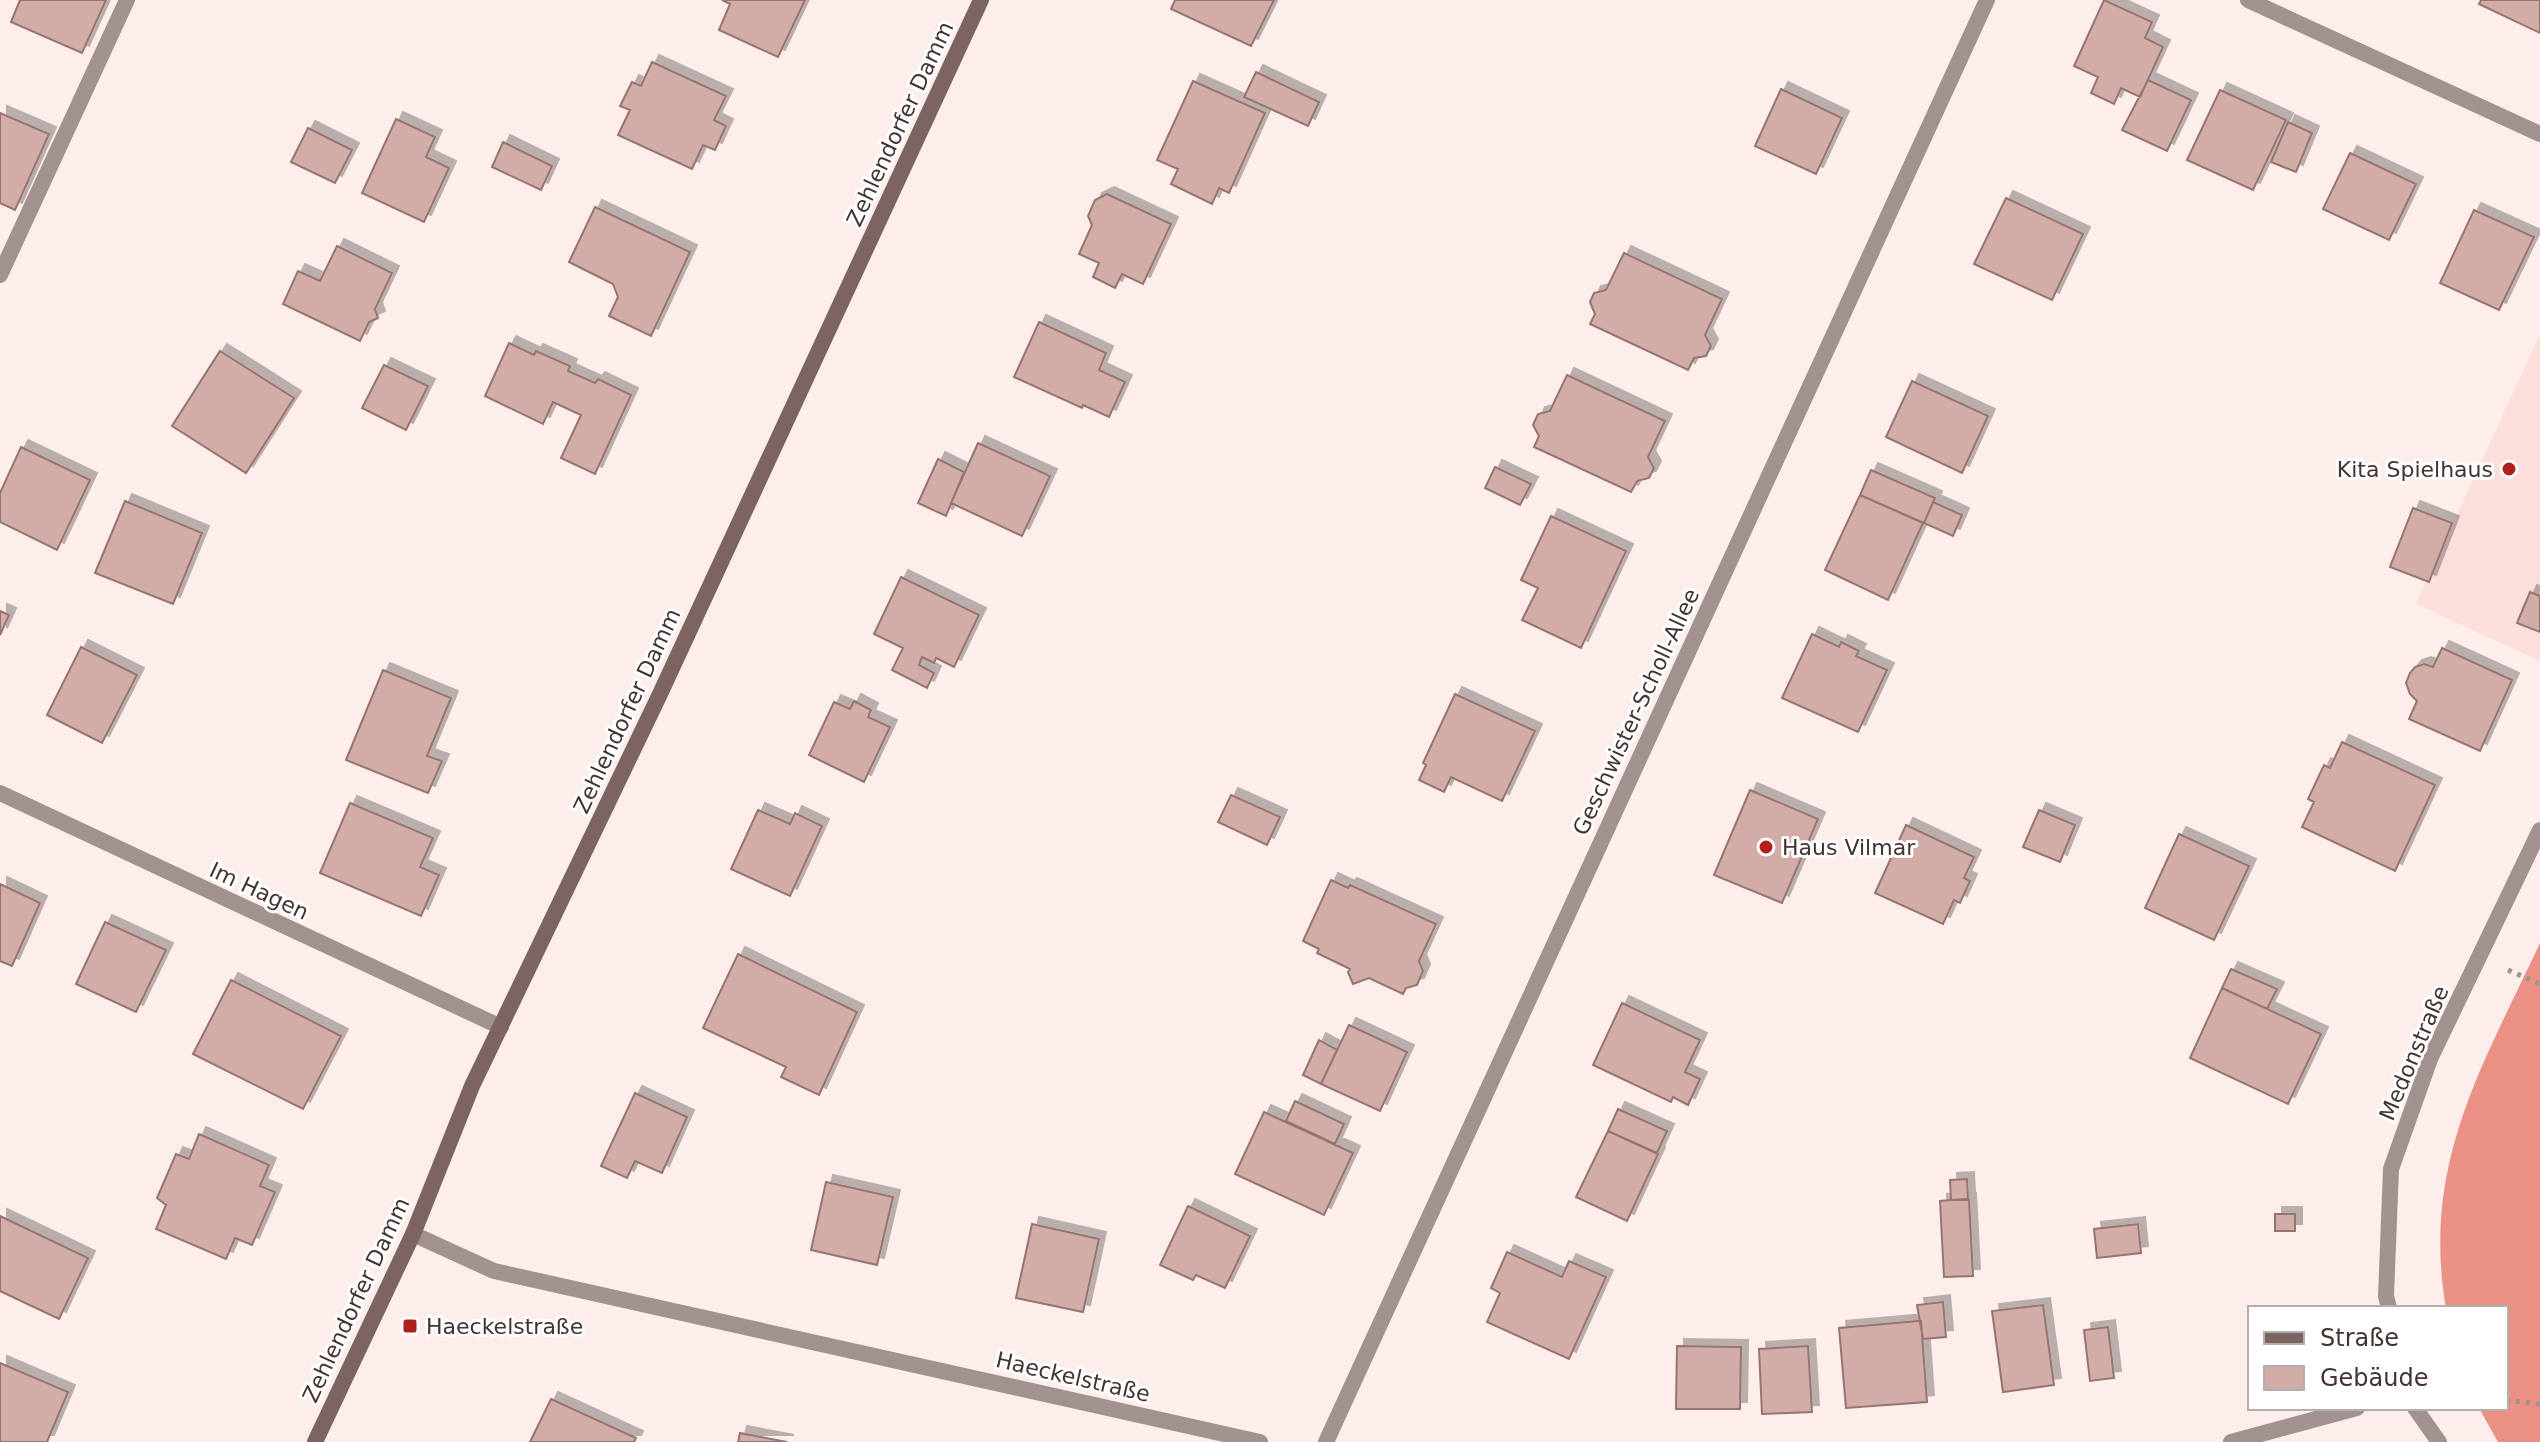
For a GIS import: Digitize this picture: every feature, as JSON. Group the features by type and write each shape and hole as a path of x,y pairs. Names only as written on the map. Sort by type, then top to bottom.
{"main road":[{"name":"Zehlendorfer Damm","path":"315,1442 413,1234 472,1086 660,694 981,0"}],"street":[{"path":"0,275 127,0"},
{"name":"Geschwister-Scholl-Allee","path":"1326,1442 1987,0"},
{"path":"2248,0 2540,134"},
{"name":"Im Hagen","path":"0,793 501,1027"},
{"name":"Medonstraße","path":"2388,1306 2386,1296 2391,1169 2430,1059 2540,830"},
{"name":"Haeckelstraße","path":"413,1234 494,1271 1260,1442"},
{"path":"2231,1442 2350,1410"},
{"path":"2416,1410 2439,1442"}],"path":[{"path":"2508,1400 2540,1404"}],"shaded area":[{"name":"Kita Spielhaus","path":"2540,334 2540,661 2416,604"},
{"path":"2540,943 2540,1442 2498,1442 2480,1410 2508,1410 2508,1306 2446,1306 2440,1256 2442,1208 2449,1162 2462,1118 2497,1032"}],"building":[{"path":"20,0 106,0 82,53 11,22"},
{"path":"722,0 805,0 778,57 719,30 730,4"},
{"path":"1175,0 1274,0 1251,46 1171,9"},
{"path":"2104,0 2152,22 2145,38 2163,47 2140,97 2121,88 2114,104 2091,93 2098,77 2074,66"},
{"path":"2481,0 2540,0 2540,33 2479,4"},
{"path":"652,62 726,96 714,120 726,126 715,150 703,145 692,169 618,135 630,110 620,106 632,82 641,86"},
{"path":"1256,72 1319,102 1308,126 1244,97"},
{"path":"2148,80 2191,100 2167,151 2122,130"},
{"path":"1193,81 1265,113 1229,193 1219,188 1212,204 1171,184 1178,169 1157,160"},
{"path":"1781,89 1842,118 1816,174 1755,146"},
{"path":"2220,90 2286,120 2253,190 2187,160"},
{"path":"0,113 49,134 15,210 0,203"},
{"path":"396,119 435,137 426,157 449,168 424,222 362,193"},
{"path":"2288,122 2312,133 2296,172 2271,162"},
{"path":"308,128 352,150 335,183 291,162"},
{"path":"503,142 552,166 541,190 492,167"},
{"path":"2350,153 2416,184 2389,240 2323,209"},
{"path":"1107,194 1171,224 1143,284 1122,274 1115,288 1093,277 1099,263 1079,254 1092,225 1088,216 1095,200"},
{"path":"2006,198 2083,234 2052,300 1974,264"},
{"path":"595,207 690,252 651,336 609,316 618,297 613,284 569,262"},
{"path":"2474,210 2534,237 2499,310 2440,283"},
{"path":"337,246 392,273 375,309 378,318 369,322 360,341 283,304 298,271 320,281"},
{"path":"1624,253 1722,299 1705,335 1711,346 1706,356 1694,358 1688,370 1590,324 1595,314 1590,302 1594,293 1606,290"},
{"path":"1039,322 1106,353 1099,370 1125,382 1109,417 1014,377"},
{"path":"509,343 534,355 536,351 570,366 568,371 595,383 598,379 631,395 595,474 561,458 581,415 553,402 543,424 485,396"},
{"path":"220,351 294,398 246,473 172,426"},
{"path":"384,365 428,386 406,430 362,408"},
{"path":"1567,375 1665,421 1648,457 1654,468 1649,478 1637,481 1631,492 1534,447 1539,436 1533,425 1538,414 1550,411"},
{"path":"1912,381 1988,416 1962,473 1886,437"},
{"path":"978,443 1050,476 1022,536 951,503"},
{"path":"21,447 90,480 57,550 0,522 0,493"},
{"path":"938,459 964,472 946,516 918,503"},
{"path":"1495,467 1531,484 1520,505 1485,488"},
{"path":"1871,470 1935,498 1924,523 1860,495"},
{"path":"1860,495 1923,523 1888,600 1825,570"},
{"path":"125,501 202,533 173,604 95,573"},
{"path":"1933,502 1962,515 1953,536 1924,523"},
{"path":"2413,508 2452,523 2429,582 2390,567"},
{"path":"1551,516 1626,551 1581,648 1522,620 1538,588 1521,580"},
{"path":"901,577 979,615 954,667 936,658 934,663 922,657 919,665 934,673 927,688 892,670 903,648 874,634"},
{"path":"2530,592 2540,596 2540,632 2517,623"},
{"path":"0,611 9,615 0,635"},
{"path":"1812,634 1839,647 1841,642 1859,651 1856,656 1887,670 1858,732 1782,698"},
{"path":"81,647 137,675 102,743 47,715"},
{"path":"2442,648 2512,680 2480,751 2409,719 2417,701 2406,683 2410,673 2424,664 2433,667"},
{"path":"383,670 451,698 427,756 442,761 428,793 346,760"},
{"path":"1455,694 1535,731 1502,801 1451,777 1444,792 1419,780 1426,765 1423,763"},
{"path":"854,701 871,710 868,717 890,727 864,782 809,755 834,702 850,709"},
{"path":"2342,742 2435,785 2395,871 2302,827 2314,802 2308,799 2324,765 2330,768"},
{"name":"Haus Vilmar","path":"1750,790 1818,819 1782,903 1714,875"},
{"path":"1231,795 1280,817 1267,845 1218,822"},
{"path":"350,803 433,838 420,867 439,875 421,916 320,873"},
{"path":"758,810 790,824 795,813 822,826 790,896 731,869"},
{"path":"2039,810 2075,825 2060,862 2023,847"},
{"path":"1906,825 1974,857 1964,878 1970,881 1960,903 1954,900 1943,924 1875,893"},
{"path":"2179,834 2249,866 2214,940 2145,908"},
{"path":"1331,880 1348,888 1350,885 1436,924 1419,961 1423,971 1417,985 1406,988 1403,994 1369,978 1353,984 1348,972 1350,969 1317,953 1319,949 1303,941"},
{"path":"0,884 40,903 12,966 0,961"},
{"path":"105,922 166,950 136,1012 76,984"},
{"path":"738,954 857,1012 819,1095 781,1077 786,1067 703,1028"},
{"path":"2231,969 2277,989 2267,1009 2222,988"},
{"path":"231,980 341,1036 303,1109 193,1054"},
{"path":"2222,988 2321,1034 2288,1104 2190,1058"},
{"path":"1622,1003 1700,1040 1685,1072 1700,1079 1688,1105 1673,1097 1671,1102 1593,1065"},
{"path":"1349,1025 1407,1052 1380,1111 1321,1084"},
{"path":"1319,1040 1337,1050 1321,1084 1303,1075"},
{"path":"635,1093 687,1117 662,1173 635,1161 627,1178 601,1166"},
{"path":"1295,1101 1344,1124 1335,1144 1286,1121"},
{"path":"1618,1109 1667,1131 1657,1153 1608,1131"},
{"path":"1264,1112 1353,1153 1324,1215 1235,1174"},
{"path":"1608,1131 1658,1154 1627,1221 1576,1197"},
{"path":"199,1134 269,1165 260,1186 275,1192 252,1245 235,1238 226,1259 156,1229 166,1205 157,1198 176,1154 189,1159"},
{"path":"1967,1179 1968,1199 1951,1200 1950,1180"},
{"path":"826,1182 893,1197 877,1265 811,1250"},
{"path":"1969,1200 1973,1276 1944,1277 1940,1201"},
{"path":"1188,1206 1250,1236 1225,1288 1196,1275 1193,1280 1160,1265"},
{"path":"2275,1214 2295,1214 2295,1231 2275,1231"},
{"path":"0,1216 88,1258 59,1319 0,1291"},
{"path":"1032,1224 1099,1239 1083,1312 1016,1298"},
{"path":"2138,1224 2141,1253 2097,1258 2094,1229"},
{"path":"1507,1252 1562,1277 1569,1261 1606,1277 1569,1359 1487,1322 1500,1293 1491,1288"},
{"path":"1943,1302 1946,1337 1923,1339 1917,1305"},
{"path":"2043,1305 2054,1385 2003,1392 1992,1311"},
{"path":"1921,1321 1927,1402 1846,1408 1839,1328"},
{"path":"2108,1327 2114,1378 2090,1381 2084,1330"},
{"path":"1677,1346 1741,1347 1740,1409 1676,1409"},
{"path":"1808,1346 1812,1412 1762,1414 1759,1349"},
{"path":"0,1363 68,1392 47,1442 0,1442"},
{"path":"551,1399 636,1438 634,1442 530,1442"},
{"path":"740,1433 787,1442 738,1442"}],"place":[{"name":"Kita Spielhaus","path":"2509,469"},
{"name":"Haus Vilmar","path":"1766,847"},
{"name":"Haeckelstraße","path":"410,1326"}]}
